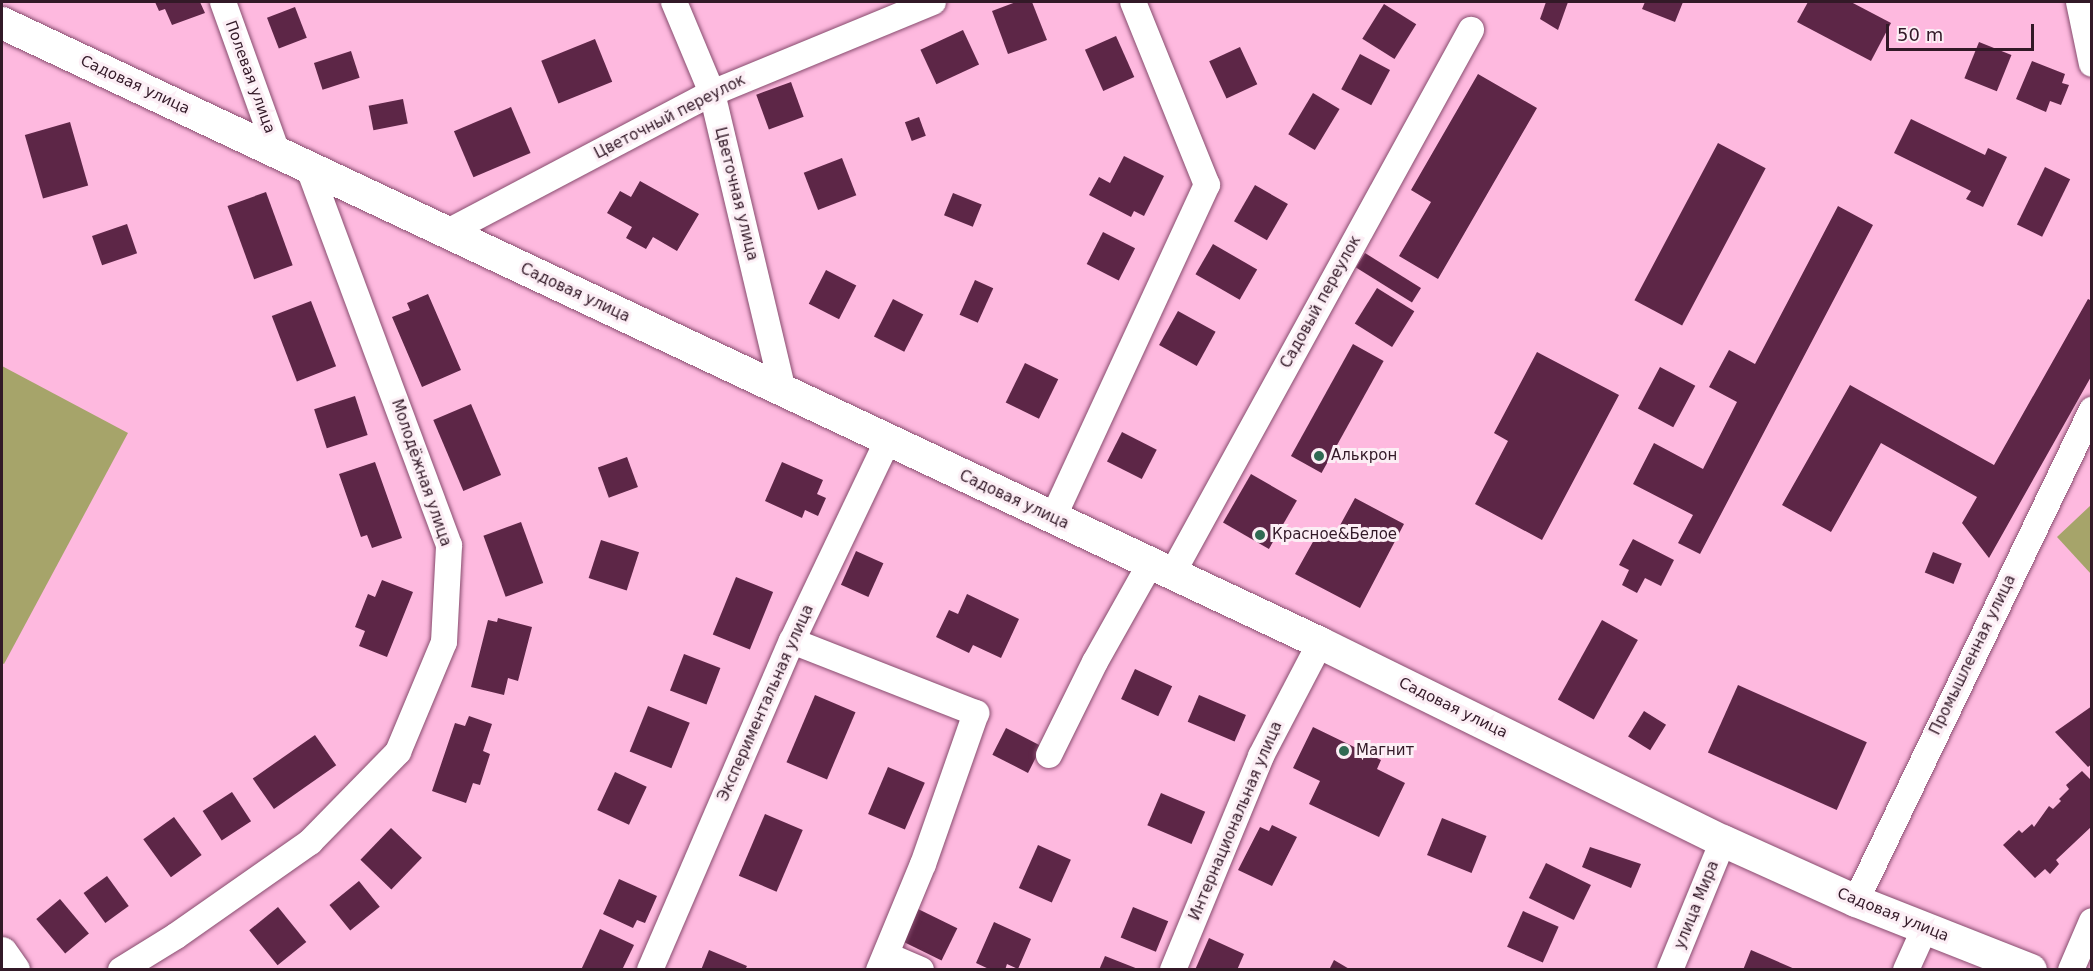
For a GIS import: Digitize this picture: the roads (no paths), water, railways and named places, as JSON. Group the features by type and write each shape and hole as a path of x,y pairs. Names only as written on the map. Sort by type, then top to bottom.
{"main road":[{"name":"Садовая улица","path":"2,22 309,169 1320,643 1723,841 1856,901 2031,969"},
{"path":"2,953 15,969"}],"street":[{"name":"Полевая улица","path":"223,2 277,152"},
{"name":"Цветочная улица","path":"674,2 712,93 783,391"},
{"name":"Цветочный переулок","path":"446,233 712,93 933,2"},
{"path":"1053,518 1207,185 1133,2"},
{"path":"2079,2 2091,64"},
{"name":"Садовый переулок","path":"1049,755 1095,662 1161,569 1471,30"},
{"name":"Молодёжная улица","path":"121,969 176,936 310,842 398,752 444,642 449,544 309,169"},
{"name":"Промышленная улица","path":"1856,901 2091,410"},
{"name":"Экспериментальная улица","path":"650,969 792,641 888,440"},
{"path":"792,641 976,713 882,962 921,969"},
{"name":"Интернациональная улица","path":"1173,969 1261,756 1320,643"},
{"name":"улица Мира","path":"1670,969 1723,841"},
{"path":"2071,969 2091,921"},
{"path":"1906,969 1924,928"}],"place":[{"name":"Алькрон","path":"1319,456"},
{"name":"Красное&Белое","path":"1260,535"},
{"name":"Магнит","path":"1344,751"}]}
